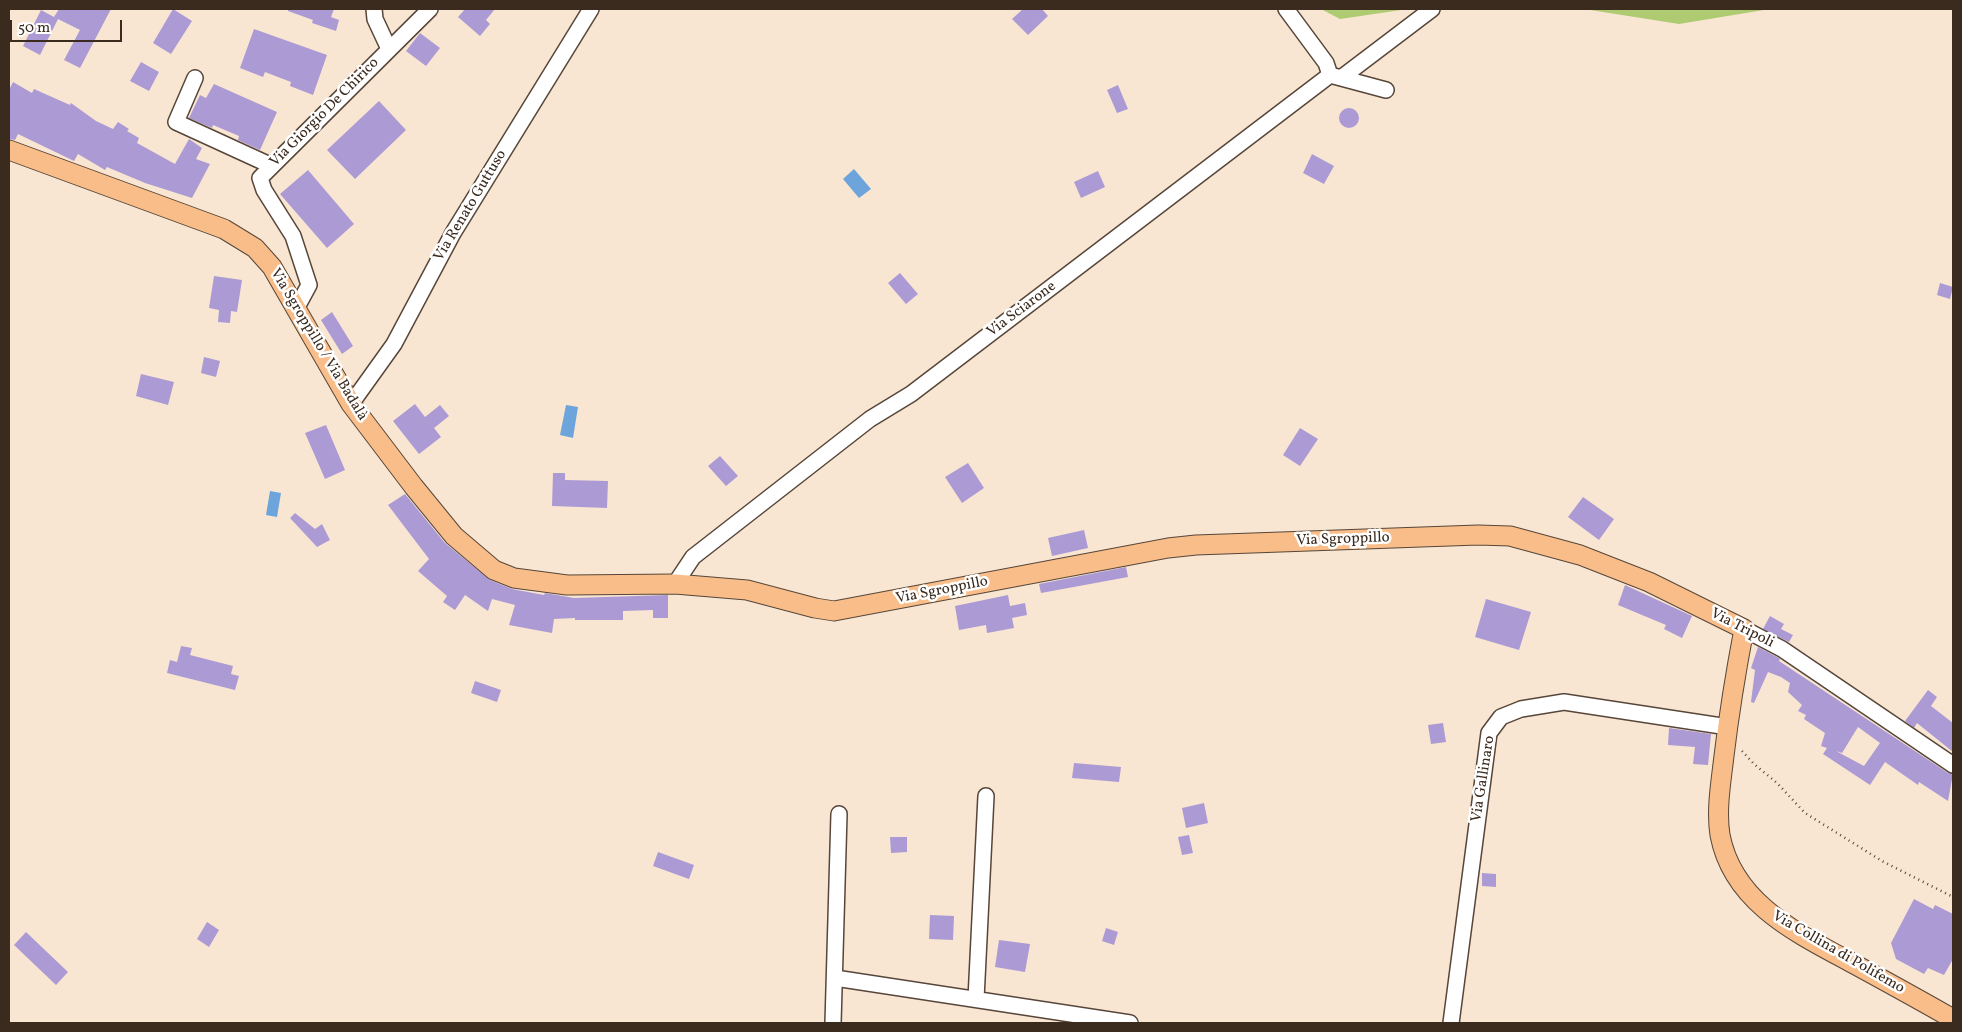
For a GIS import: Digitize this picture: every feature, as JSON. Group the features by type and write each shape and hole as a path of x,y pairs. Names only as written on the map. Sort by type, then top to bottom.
{"main road":[{"name":"Via Sgroppillo / Via Badalà","path":"9,150 224,229 255,248 272,267 351,404 414,487"},
{"name":"Via Sgroppillo","path":"414,487 454,536 494,570 514,578 567,585 675,584 747,590 815,608 834,611 1168,548 1196,545 1510,536"},
{"name":"Via Tripoli","path":"1510,536 1580,555 1649,582 1744,629"},
{"path":"1727,735 1744,629"},
{"name":"Via Collina di Polifemo","path":"1727,735 1719,809 1720,836 1732,871 1746,891 1769,913 1795,932 1953,1018"}],"street":[{"path":"374,9 375,19 389,49"},
{"name":"Via Giorgio De Chirico","path":"296,309 308,285 293,236 264,190 260,178 430,9"},
{"name":"Via Renato Guttuso","path":"351,404 394,344 453,233 591,9"},
{"path":"1286,9 1336,76 1386,90"},
{"name":"Via Sciarone","path":"675,584 693,557 870,419 911,394 1336,76 1432,9"},
{"path":"196,78 176,122 272,166"},
{"name":"Via Tripoli","path":"1744,629 1782,649 1953,765"},
{"name":"Via Gallinaro","path":"1451,1023 1489,733 1501,717 1521,709 1564,702 1727,735"},
{"path":"976,999 986,796"},
{"path":"833,1023 839,814"},
{"path":"835,978 1130,1023"}],"path":[{"path":"1727,735 1805,813 1882,861 1953,897"}],"green space":[{"path":"1321,9 1408,9 1340,19"},
{"path":"1584,9 1770,9 1679,24"}],"water":[{"path":"854,169 871,189 859,198 843,179"},
{"path":"566,405 578,407 573,438 560,435"},
{"path":"270,491 281,493 277,517 266,515"}],"building":[{"path":"59,9 111,9 80,68 64,60 80,30 58,19 40,55 23,46 41,10 54,17"},
{"path":"173,9 192,21 171,54 153,43"},
{"path":"288,9 334,9 331,17 339,20 336,31 312,23 313,20 288,11"},
{"path":"465,9 495,9 486,20 490,24 480,36 458,17"},
{"path":"1023,9 1042,9 1048,16 1028,35 1012,19"},
{"path":"254,29 327,55 313,95 290,86 291,82 265,72 263,77 240,68"},
{"path":"420,33 440,48 426,66 406,51"},
{"path":"141,62 159,72 149,91 130,81"},
{"path":"13,82 32,93 34,89 70,105 71,103 96,121 113,129 118,122 129,129 127,131 139,138 137,143 175,164 189,139 202,148 196,159 210,164 192,198 145,183 107,167 105,170 78,154 74,161 18,134 15,140 9,139 9,90"},
{"path":"214,84 277,112 260,150 238,140 239,136 213,125 212,128 189,118 200,95 206,98"},
{"path":"1118,85 1128,109 1117,113 1107,90"},
{"path":"379,101 406,130 355,179 327,150"},
{"path":"1349,108 1356,111 1359,118 1356,125 1349,128 1342,125 1339,118 1342,111"},
{"path":"1312,154 1334,166 1324,184 1303,173"},
{"path":"308,170 354,224 327,248 280,194"},
{"path":"1098,171 1105,187 1081,198 1074,182"},
{"path":"900,273 918,294 906,304 888,283"},
{"path":"214,276 242,280 237,312 231,311 230,323 218,322 219,310 209,308"},
{"path":"1940,283 1953,287 1950,299 1937,295"},
{"path":"332,312 353,346 342,354 321,320"},
{"path":"204,357 220,361 216,377 201,373"},
{"path":"141,374 174,382 168,405 136,396"},
{"path":"415,404 425,417 440,405 449,416 434,428 441,437 419,454 393,421"},
{"path":"326,425 345,470 325,479 305,433"},
{"path":"1300,428 1318,439 1300,466 1283,455"},
{"path":"720,456 738,476 726,486 708,466"},
{"path":"968,463 984,488 962,503 945,477"},
{"path":"553,473 565,473 565,480 608,481 607,508 552,506"},
{"path":"405,494 445,543 490,580 512,589 574,598 668,595 668,618 653,618 653,610 623,611 623,620 554,619 552,633 509,625 515,605 492,599 488,611 465,595 455,610 443,602 447,596 418,571 429,559 388,505"},
{"path":"1583,497 1614,519 1599,540 1568,517"},
{"path":"295,513 315,529 322,524 330,540 317,547 290,518"},
{"path":"1084,530 1088,548 1052,556 1048,538"},
{"path":"1126,567 1128,577 1041,593 1039,584"},
{"path":"1625,585 1692,616 1682,638 1664,629 1666,625 1618,605"},
{"path":"1008,595 1010,606 1025,603 1027,615 1012,618 1014,628 987,633 986,625 959,630 955,606"},
{"path":"1486,599 1531,612 1519,650 1475,637"},
{"path":"1770,616 1784,624 1781,629 1793,635 1789,642 1763,629"},
{"path":"181,646 192,648 190,655 233,666 231,674 239,676 235,690 167,673 170,660 177,662"},
{"path":"1758,647 1777,657 1780,659 1779,661 1948,773 1953,774 1948,801 1919,782 1918,785 1885,762 1870,785 1823,754 1827,748 1821,746 1825,733 1804,719 1806,715 1798,711 1802,705 1788,692 1790,683 1768,672 1754,703 1751,702 1755,670 1751,668","holes":["1858,727 1880,743 1864,766 1836,751 1842,753"]},
{"path":"475,681 501,690 497,702 471,693"},
{"path":"1928,690 1937,697 1931,706 1953,723 1953,752 1917,723 1914,728 1905,721"},
{"path":"1443,723 1446,742 1431,744 1428,725"},
{"path":"1669,728 1711,734 1708,765 1693,764 1695,747 1668,745"},
{"path":"1074,763 1121,767 1119,782 1072,778"},
{"path":"1204,803 1208,823 1186,828 1182,808"},
{"path":"1189,835 1193,853 1182,855 1178,837"},
{"path":"890,837 907,837 907,852 891,853"},
{"path":"658,852 694,865 689,879 653,866"},
{"path":"1482,873 1496,874 1496,887 1482,886"},
{"path":"1914,899 1933,909 1935,905 1953,914 1953,959 1944,975 1928,968 1924,974 1896,959 1891,943"},
{"path":"930,915 954,916 953,940 929,939"},
{"path":"207,922 219,930 209,947 197,939"},
{"path":"1106,928 1118,932 1114,945 1102,941"},
{"path":"26,932 68,972 56,985 14,945"},
{"path":"999,940 1030,944 1025,972 995,967"}]}
